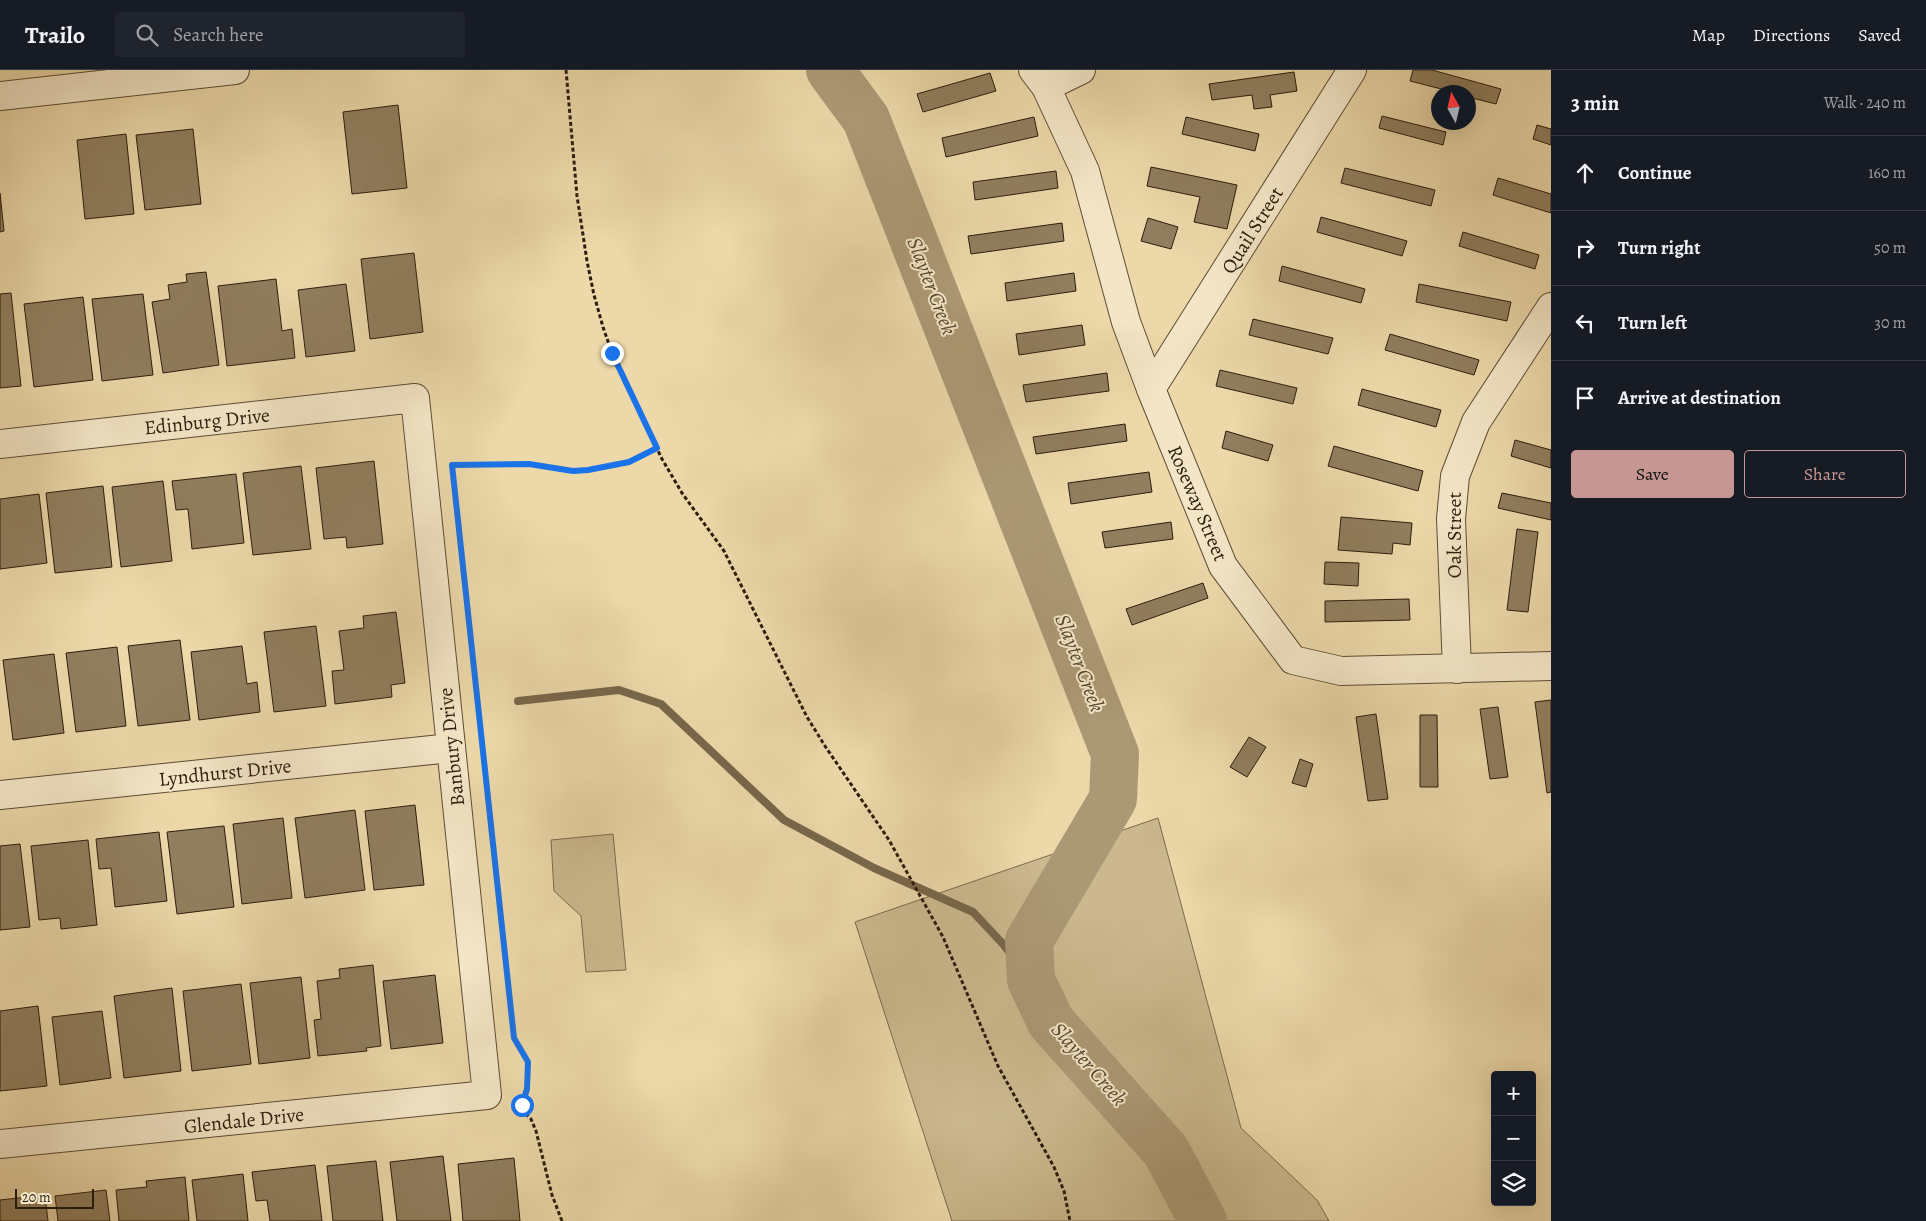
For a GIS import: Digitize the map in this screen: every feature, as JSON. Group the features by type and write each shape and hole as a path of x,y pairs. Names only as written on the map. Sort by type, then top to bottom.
{"street":[{"path":"0,96 235,70"},
{"name":"Roseway Street","path":"1081,70 1040,78 1085,172 1126,322 1151,390 1223,566 1293,660 1341,671 1551,666"},
{"name":"Quail Street","path":"1151,390 1352,70"},
{"name":"Oak Street","path":"1457,669 1451,519 1455,476 1476,422 1551,307"},
{"name":"Edinburg Drive","path":"0,444 415,398"},
{"name":"Banbury Drive","path":"415,398 487,1095"},
{"name":"Lyndhurst Drive","path":"0,795 451,748"},
{"name":"Glendale Drive","path":"0,1144 487,1095"}],"path":[{"path":"566,70 577,196 594,295 612,353 657,448 682,493 724,552 807,717 824,746 889,840 943,938 998,1066 1054,1167 1064,1191 1070,1221"},
{"path":"562,1221 552,1195 536,1131 531,1119 520,1108 527,1089 528,1062 514,1038 452,465 529,464 573,471 588,470 629,462 657,448"}],"shaded area":[{"path":"1158,818 1241,1128 1317,1200 1329,1221 952,1221 855,922"},
{"path":"613,834 626,970 586,972 581,916 554,891 551,840"}],"building":[{"path":"1413,70 1432,70 1501,89 1496,104 1476,99 1476,85 1431,86 1410,81"},
{"path":"1294,72 1297,91 1270,95 1272,107 1254,109 1252,95 1212,100 1209,84"},
{"path":"990,73 996,91 923,112 917,94"},
{"path":"398,105 407,188 352,194 343,112"},
{"path":"1382,116 1431,128 1431,130 1446,132 1443,145 1379,128"},
{"path":"1034,117 1038,136 946,157 942,138"},
{"path":"1186,117 1259,134 1255,151 1182,134"},
{"path":"1537,125 1551,129 1551,145 1533,139"},
{"path":"193,129 201,204 145,210 136,135"},
{"path":"126,134 134,214 85,219 77,140"},
{"path":"1151,167 1237,185 1227,229 1194,222 1200,197 1147,186"},
{"path":"1345,168 1435,190 1431,206 1341,183"},
{"path":"1056,171 1058,188 975,200 973,182"},
{"path":"1498,178 1551,194 1551,213 1493,195"},
{"path":"0,193 4,231 0,232"},
{"path":"1321,217 1407,241 1402,256 1317,232"},
{"path":"1148,218 1178,227 1171,249 1141,241"},
{"path":"1062,223 1064,241 971,254 968,236"},
{"path":"1463,232 1539,255 1535,269 1459,246"},
{"path":"414,253 423,332 370,339 361,259"},
{"path":"1282,266 1365,289 1361,303 1279,281"},
{"path":"206,272 219,365 163,373 152,302 170,299 168,285 187,282 186,274"},
{"path":"1074,273 1076,291 1007,301 1005,283"},
{"path":"276,279 282,331 292,329 295,358 227,366 218,286"},
{"path":"346,284 355,351 306,357 298,290"},
{"path":"1419,284 1511,302 1507,321 1416,302"},
{"path":"11,293 21,386 0,388 0,294"},
{"path":"143,294 153,375 102,381 92,299"},
{"path":"83,297 93,380 34,387 24,304"},
{"path":"1253,319 1333,338 1328,354 1249,335"},
{"path":"1082,325 1085,345 1019,355 1016,334"},
{"path":"1390,334 1479,360 1474,375 1385,350"},
{"path":"1220,370 1297,388 1293,404 1216,386"},
{"path":"1107,373 1109,391 1026,402 1023,385"},
{"path":"1362,389 1441,410 1436,427 1358,405"},
{"path":"1125,424 1127,441 1036,454 1033,437"},
{"path":"1226,431 1273,445 1268,461 1222,448"},
{"path":"1515,440 1551,450 1551,468 1511,456"},
{"path":"1334,446 1423,471 1418,491 1328,466"},
{"path":"374,461 383,544 347,548 346,537 324,539 316,468"},
{"path":"301,466 311,549 253,555 243,473"},
{"path":"1149,472 1152,492 1071,504 1068,483"},
{"path":"236,474 244,543 192,549 188,509 176,510 172,481"},
{"path":"163,481 172,561 121,567 112,487"},
{"path":"103,486 112,567 55,573 46,493"},
{"path":"1502,493 1551,503 1551,520 1498,508"},
{"path":"39,494 47,563 0,569 0,499"},
{"path":"1341,517 1412,523 1410,545 1393,543 1392,554 1338,550"},
{"path":"1171,522 1173,539 1105,548 1102,532"},
{"path":"1517,529 1538,532 1528,612 1507,610"},
{"path":"1325,562 1359,563 1358,586 1324,584"},
{"path":"1203,583 1208,598 1132,625 1126,609"},
{"path":"1409,599 1410,620 1325,622 1325,601"},
{"path":"396,612 405,683 391,685 392,697 335,704 332,671 344,670 339,631 364,628 363,616"},
{"path":"316,626 326,706 274,712 264,632"},
{"path":"180,640 190,720 138,726 128,646"},
{"path":"242,646 247,684 257,682 260,712 199,720 191,652"},
{"path":"117,647 126,726 76,732 66,653"},
{"path":"54,654 64,733 13,740 3,660"},
{"path":"1551,700 1551,792 1547,793 1535,702"},
{"path":"1498,707 1508,777 1490,779 1480,709"},
{"path":"1376,714 1388,799 1368,801 1356,717"},
{"path":"1420,715 1437,715 1438,787 1420,787"},
{"path":"1249,737 1266,747 1247,777 1230,767"},
{"path":"1300,759 1313,764 1306,787 1292,783"},
{"path":"415,805 424,885 374,890 365,811"},
{"path":"355,810 365,890 305,898 295,818"},
{"path":"283,818 292,898 242,904 233,824"},
{"path":"224,826 234,907 177,914 167,832"},
{"path":"159,832 167,901 115,907 111,868 99,869 96,839"},
{"path":"88,840 97,925 61,929 60,918 39,920 31,846"},
{"path":"20,844 30,927 0,930 0,846"},
{"path":"373,965 381,1046 366,1048 367,1051 318,1056 314,1020 321,1019 317,981 340,978 339,969"},
{"path":"435,975 443,1043 391,1049 383,981"},
{"path":"301,977 310,1058 259,1064 250,983"},
{"path":"241,984 251,1064 192,1071 183,991"},
{"path":"172,988 181,1071 124,1078 114,996"},
{"path":"38,1006 47,1086 0,1091 0,1011"},
{"path":"102,1011 111,1078 60,1085 52,1017"},
{"path":"443,1156 451,1221 397,1221 390,1162"},
{"path":"514,1158 520,1221 463,1221 458,1164"},
{"path":"376,1161 383,1221 333,1221 327,1166"},
{"path":"315,1165 322,1221 270,1221 267,1200 256,1201 252,1172"},
{"path":"243,1174 248,1221 197,1221 192,1180"},
{"path":"185,1177 189,1221 119,1221 116,1190 147,1187 146,1181"},
{"path":"106,1190 110,1221 58,1221 55,1196"},
{"path":"45,1195 48,1221 0,1221 0,1200"}],"waterway":[{"name":"Slayter Creek","path":"830,70 866,119 1115,754 1113,799 1029,941 1031,980 1051,1022 1166,1151 1203,1221"},
{"path":"518,701 619,690 661,704 784,820 874,868 973,912 1003,944 1031,980"}],"route":[{"path":"522,1105 527,1089 528,1062 514,1038 452,465 529,464 573,471 588,470 609,468 629,462 657,448 612,353"}]}
